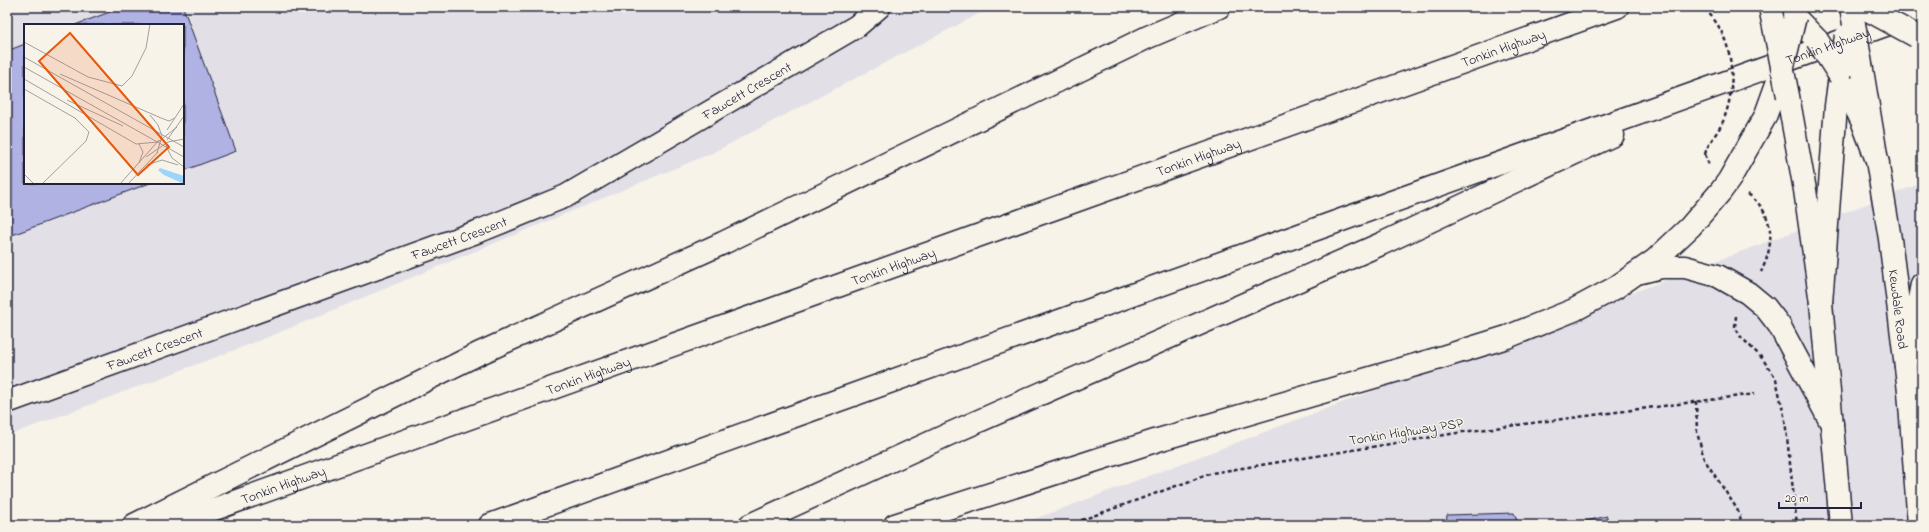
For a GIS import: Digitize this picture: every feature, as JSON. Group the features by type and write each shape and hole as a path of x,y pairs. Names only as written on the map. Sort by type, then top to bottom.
{"main road":[{"name":"Fawcett Crescent","path":"7,402 482,230 566,196 857,26 879,7"},
{"path":"134,525 478,354 723,243 1141,41 1219,7"},
{"name":"Tonkin Highway","path":"170,525 1617,7"},
{"path":"1770,7 1792,122 1821,303 1841,525"},
{"path":"1821,303 1851,100 1855,8"},
{"path":"1855,8 1922,38"},
{"path":"1840,76 1846,36 1855,8"},
{"path":"895,525 1158,440 1507,337 1574,310 1615,288 1655,260 1690,227 1722,191 1756,135 1765,117 1782,70 1793,10"},
{"path":"1793,10 1817,40 1840,76 1851,100"},
{"name":"Tonkin Highway","path":"490,525 1922,12"},
{"path":"750,525 947,435 1381,244 1734,79"},
{"name":"Kewdale Road","path":"1851,100 1878,163 1890,239 1906,366 1919,525"},
{"path":"1636,273 1661,267 1685,267 1718,276 1748,293 1765,307 1779,325 1832,424"},
{"path":"1906,366 1922,284"}],"path":[{"path":"1705,7 1720,28 1727,49 1733,85 1725,118 1705,154 1708,165"},
{"path":"1756,200 1768,218 1770,235 1769,256 1761,271"},
{"path":"1736,315 1734,327 1741,337 1762,358 1776,379 1785,420 1797,525"},
{"name":"Tonkin Highway PSP","path":"1068,525 1212,473 1463,432 1755,394"},
{"path":"1696,401 1697,432 1704,459 1737,509 1743,525"}],"shaded area":[{"path":"7,7 992,7 712,153 261,340 7,436"},
{"path":"1922,183 1922,525 1019,525"}],"building":[{"path":"123,7 183,7 236,151 184,171 184,24 78,24"},
{"path":"24,44 24,184 147,184 7,237 7,51"},
{"path":"1514,513 1519,525 1446,525 1447,515"},
{"path":"1607,516 1607,525 1570,525"}]}
